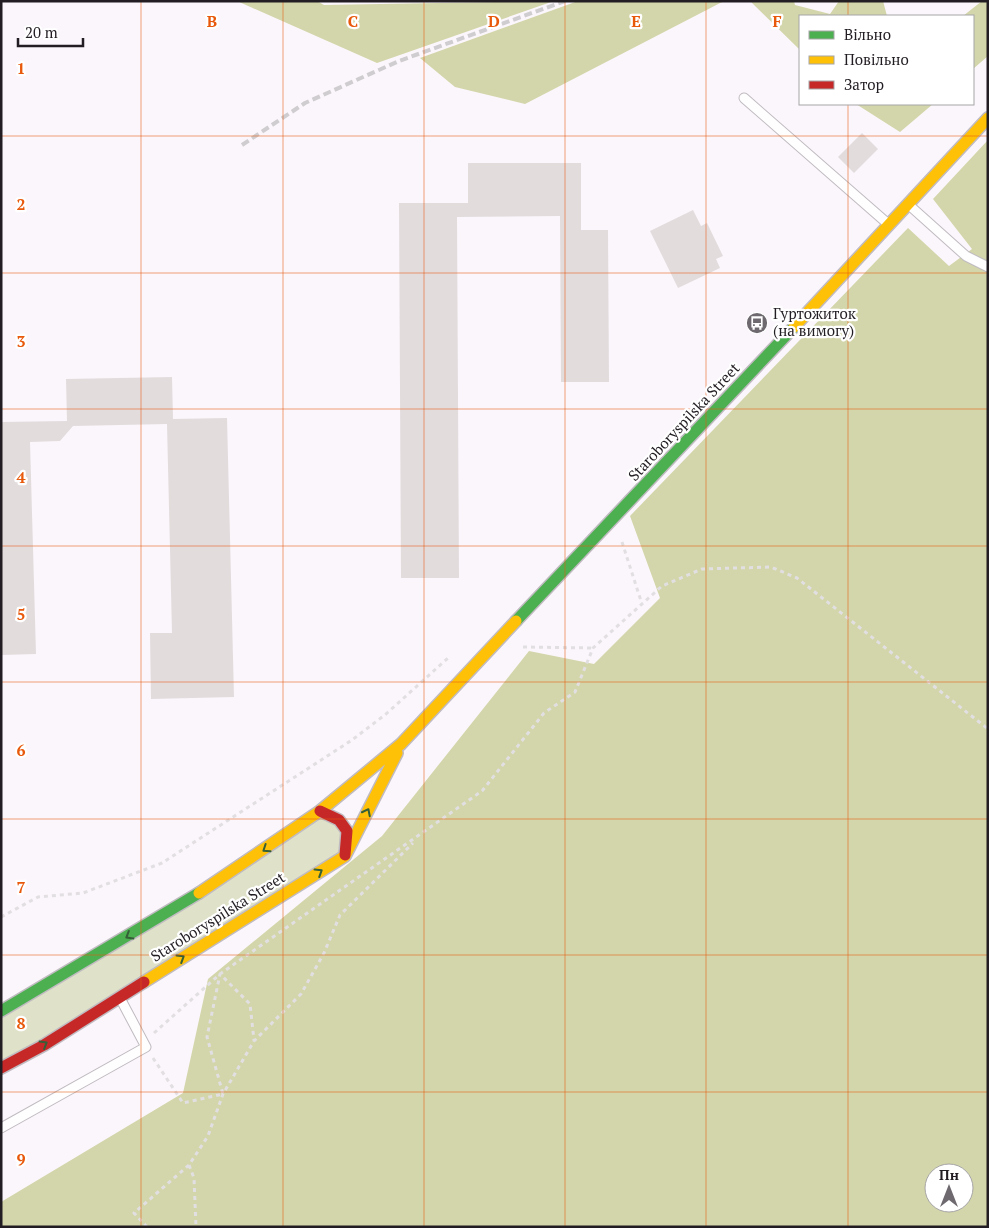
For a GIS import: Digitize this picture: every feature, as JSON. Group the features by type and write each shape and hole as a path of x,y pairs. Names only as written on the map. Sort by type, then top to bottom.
{"main road":[{"name":"Staroboryspilska Street","path":"1,1011 211,886 320,811 401,744 988,118"},
{"name":"Staroboryspilska Street","path":"1,1068 44,1044 345,856 401,744"},
{"path":"320,811 339,820 347,832 345,856"}],"lane":[{"path":"744,98 889,225"},
{"path":"908,205 966,256 988,267"},
{"path":"1,1128 145,1044 120,996"}],"path":[{"path":"614,518 642,604"},
{"path":"223,1094 183,1103 145,1044 220,974 421,836 482,791 544,713 575,692 593,648 662,586 702,569 771,567 797,578 988,729"},
{"path":"520,647 593,648"},
{"path":"1,918 38,897 83,893 162,863 352,740 386,714 452,655"},
{"path":"147,1227 134,1213 189,1165 208,1136 223,1094 254,1041 302,994 324,953 340,915 421,836"},
{"path":"220,974 250,1004 254,1041"},
{"path":"220,974 207,1037 223,1094"},
{"path":"189,1165 194,1178 196,1227"}],"green space":[{"path":"237,1 317,1 324,5 554,1 377,63"},
{"path":"578,1 724,1 525,104 455,87 420,58"},
{"path":"750,1 794,1 795,5 830,14 839,1 883,1 887,15 799,15 799,49"},
{"path":"982,1 988,1 988,56 974,68 974,15 964,15"},
{"path":"858,105 932,105 900,132"},
{"path":"988,140 988,1227 1,1227 1,1202 183,1093 208,979 382,836 529,651 594,664 660,598 630,516 908,228 949,266 972,249 933,199"},
{"path":"320,811 339,820 345,856 1,1068 1,1011"}],"building":[{"path":"862,133 878,149 854,173 838,157"},
{"path":"468,163 581,163 581,230 608,230 609,382 561,382 560,216 457,217 459,578 401,578 399,203 468,203"},
{"path":"693,210 701,226 707,223 723,256 716,259 720,268 678,288 650,231"},
{"path":"172,377 173,419 227,418 234,697 151,699 150,633 172,633 167,424 73,426 60,441 30,442 36,654 1,655 1,422 67,421 66,379"}],"railway":[{"path":"242,145 305,103 399,61 565,1"}],"traffic: fast":[{"path":"516,621 794,327"},
{"path":"1,1011 199,893"}],"traffic: slow":[{"path":"794,327 988,118"},
{"path":"199,893 320,811 401,744 516,621"},
{"path":"144,982 345,856 397,753"}],"traffic: jam":[{"path":"320,811 339,820 347,831 345,855"},
{"path":"1,1068 44,1045 144,982"}],"place":[{"name":"Гуртожиток (на вимогу)","path":"757,323"}]}
